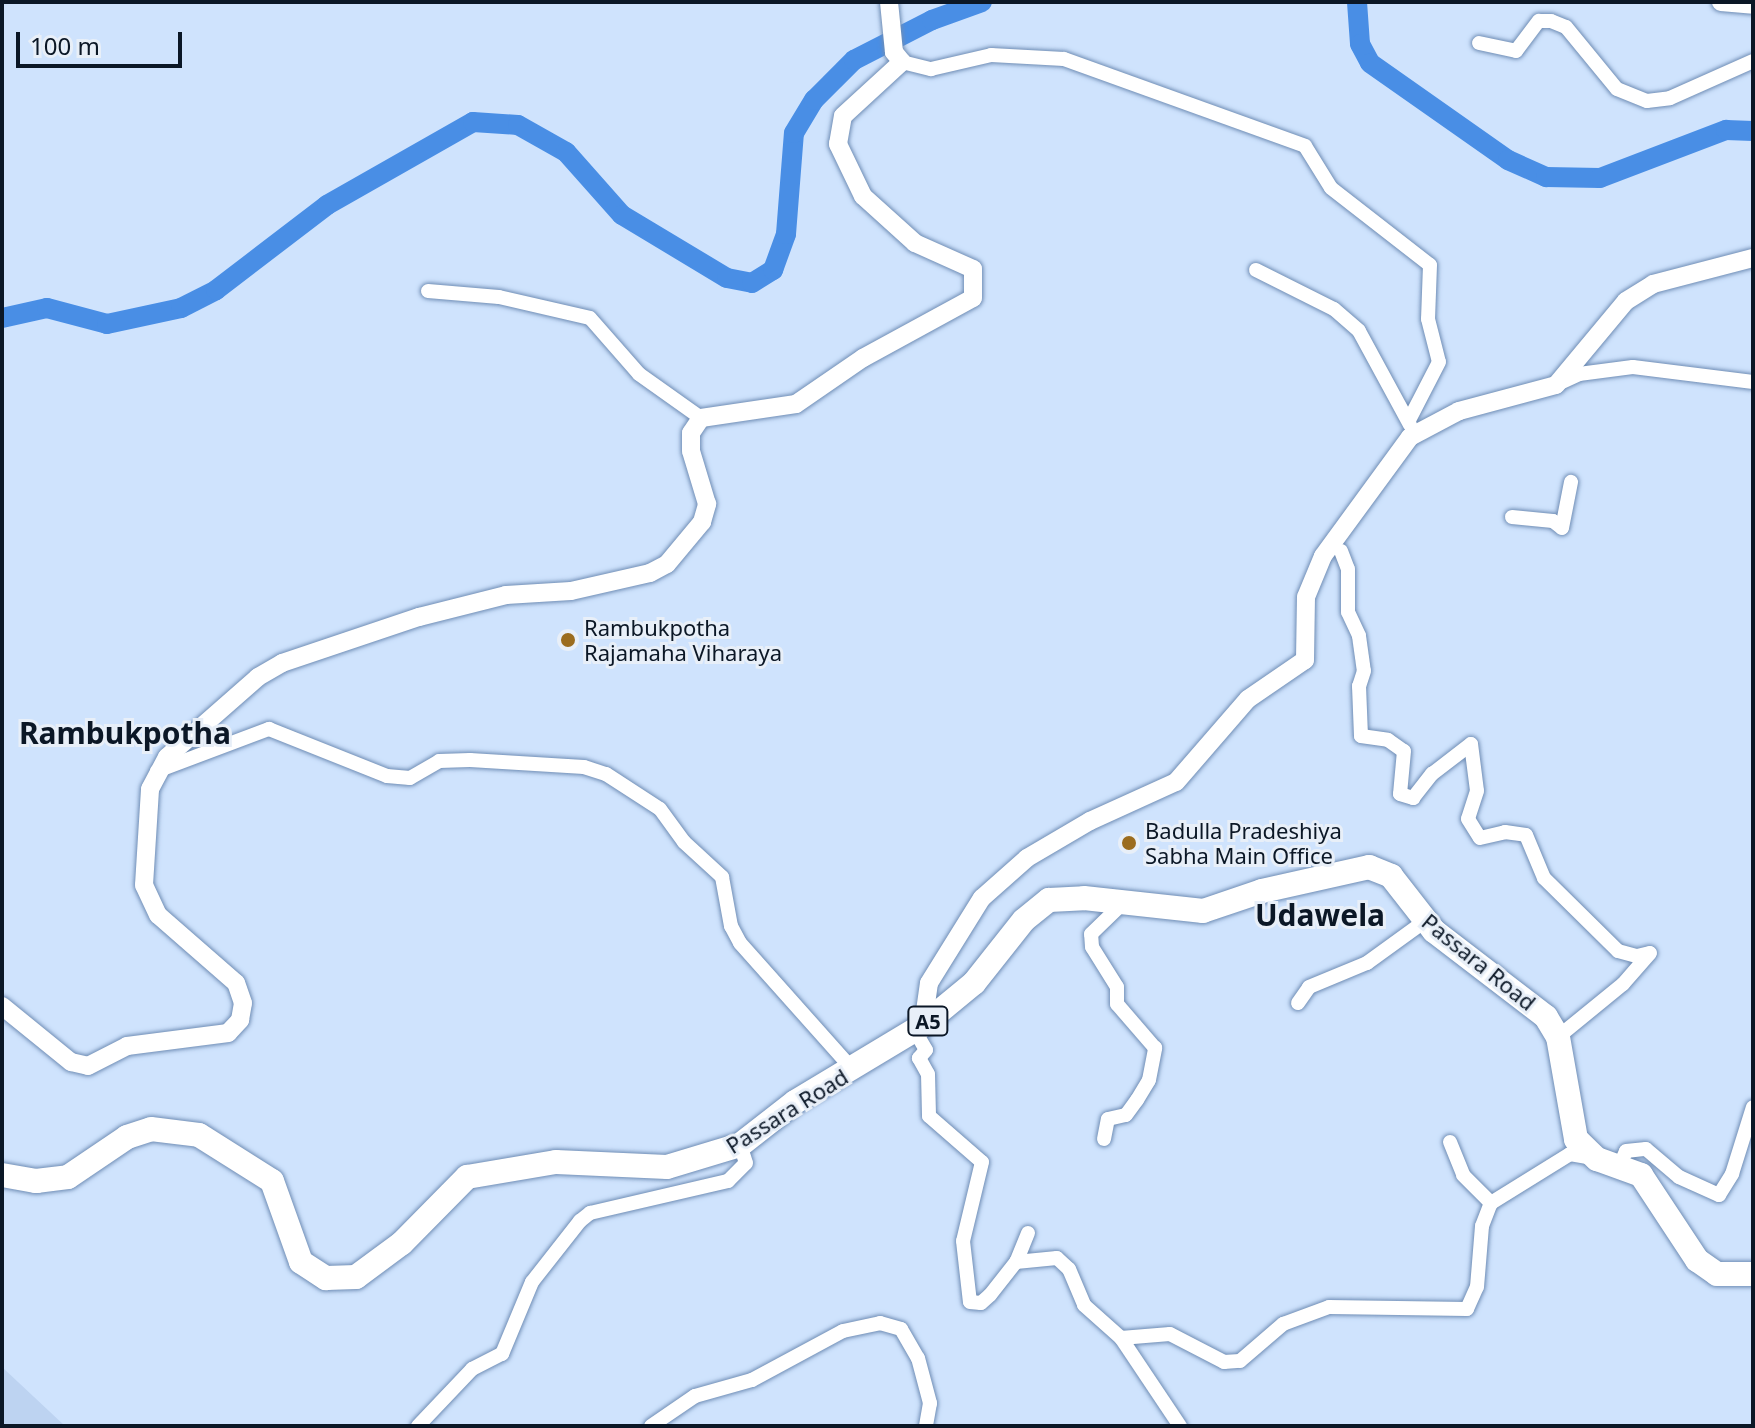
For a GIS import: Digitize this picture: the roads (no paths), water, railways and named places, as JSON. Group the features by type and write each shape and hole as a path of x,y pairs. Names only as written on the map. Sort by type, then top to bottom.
{"highway":[{"name":"Passara Road","path":"2,1175 36,1181 68,1177 127,1137 151,1129 199,1135 272,1181 301,1262 326,1278 342,1279 374,1267 467,1177 556,1162 667,1167 740,1145 795,1102 919,1028 974,983 1040,905 1062,898 1203,911 1262,891 1369,867 1391,876 1425,921 1546,1017 1558,1037 1576,1139 1608,1163 1641,1175 1697,1260 1717,1274 1753,1274"}],"street":[{"path":"1721,2 1753,5"},
{"path":"888,9 898,57"},
{"path":"1479,43 1516,51 1539,21 1551,21 1566,27 1617,89 1647,101 1670,98 1753,61"},
{"path":"898,57 931,69 991,55 1064,59 1305,146 1331,188 1391,240 1430,265 1428,319 1439,362 1410,429 1323,556 1306,597 1305,660 1248,699 1166,790 1077,828 1027,858 982,898 929,983 919,1028 926,1050 919,1058 928,1074 929,1116 982,1162 963,1241 970,1302 981,1303 990,1295 1016,1262 1028,1233"},
{"path":"428,291 499,297 590,318 639,374 701,418 796,404 863,358 973,298 973,269 915,243 863,196 838,144 843,116 898,57"},
{"path":"1556,385 1626,301 1653,284 1753,258"},
{"path":"1256,270 1346,319 1410,429"},
{"path":"1410,429 1459,411 1556,385 1579,374 1633,367 1753,382"},
{"path":"2,1006 71,1062 88,1066 127,1046 228,1033 240,1020 243,1003 236,983 158,915 144,885 150,789 157,771 258,677 282,663 419,617 506,595 571,591 650,573 667,564 702,522 707,504 691,451 691,433 701,418"},
{"path":"1512,517 1553,521 1562,528 1571,482"},
{"path":"1341,551 1364,671 1359,686 1361,736 1388,740 1404,751 1400,794 1413,798 1432,774 1471,744 1477,791 1468,819 1480,838 1505,832 1526,835 1544,878 1618,951 1637,956 1650,953 1623,984 1558,1037"},
{"path":"157,771 269,729 387,776 410,778 439,761 470,760 584,767 606,774 660,809 684,842 722,877 731,926 740,943 853,1070"},
{"path":"1104,1139 1108,1119 1126,1115 1149,1080 1155,1048 1117,1004 1117,987 1092,947 1091,934 1123,902"},
{"path":"1298,1003 1309,987 1367,963 1425,921"},
{"path":"1121,1338 1170,1334 1224,1362 1240,1361 1283,1324 1329,1307 1467,1309 1477,1287 1482,1226 1491,1203 1570,1154 1608,1163 1626,1151 1646,1149 1679,1177 1719,1195 1732,1174 1753,1107"},
{"path":"1450,1142 1463,1175 1491,1203"},
{"path":"418,1426 472,1369 502,1354 532,1282 580,1221 590,1213 728,1181 746,1163 740,1145"},
{"path":"1016,1262 1057,1258 1069,1269 1084,1305 1121,1338 1180,1426"},
{"path":"651,1426 695,1396 752,1380 843,1331 880,1323 901,1329 918,1358 930,1403 926,1426"}],"waterway":[{"path":"2,318 47,308 107,324 181,308 216,290 327,205 473,122 518,125 566,152 622,215 727,278 752,283 773,270 786,234 794,133 814,100 854,60 932,20 982,2"},
{"path":"1357,2 1360,44 1370,63 1508,160 1546,177 1600,178 1726,130 1753,131"}],"place":[{"name":"Rambukpotha Rajamaha Viharaya","path":"568,640"},
{"name":"Badulla Pradeshiya Sabha Main Office","path":"1129,843"}],"district":[{"name":"Rambukpotha","path":"125,733"},
{"name":"Udawela","path":"1320,915"}]}
